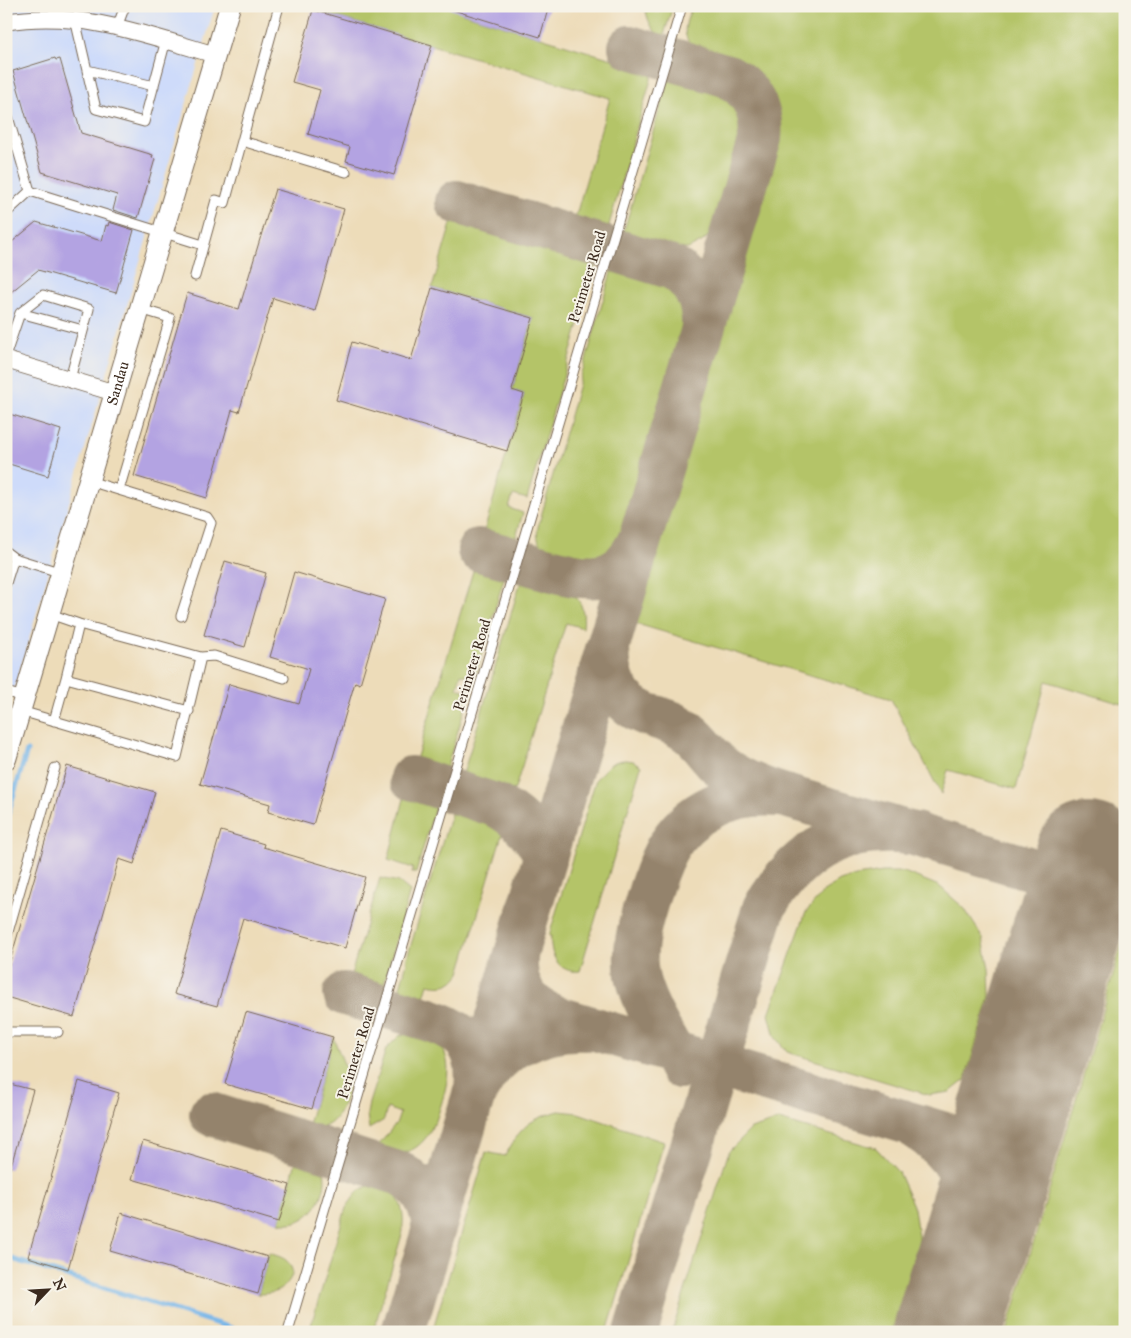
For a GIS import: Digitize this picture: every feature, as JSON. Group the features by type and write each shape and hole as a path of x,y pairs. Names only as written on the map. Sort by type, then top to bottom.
{"street":[{"name":"Sandau","path":"6,759 17,700 50,614 230,6"},
{"path":"6,22 54,12 75,19 117,27 166,40 216,55"},
{"path":"6,360 116,393"}],"lane":[{"path":"117,27 125,6"},
{"path":"195,276 216,200 224,203 279,6"},
{"name":"Perimeter Road","path":"288,1332 682,6"},
{"path":"75,19 96,109 144,122 166,40"},
{"path":"87,70 154,86"},
{"path":"6,110 30,191"},
{"path":"242,141 346,172"},
{"path":"30,191 203,245"},
{"path":"6,213 30,191"},
{"path":"6,354 20,313 43,295 89,309 70,379"},
{"path":"119,490 170,318 140,309"},
{"path":"20,313 83,330"},
{"path":"89,481 207,517 211,523 181,616"},
{"path":"6,583 9,556 62,573"},
{"path":"50,614 201,658 214,656 284,678"},
{"path":"54,721 79,624"},
{"path":"17,700 54,721 177,757 201,658"},
{"path":"66,678 189,711"},
{"path":"6,939 55,768"},
{"path":"6,1032 58,1032"}],"shaded area":[{"path":"6,6 215,6 6,717"}],"green space":[{"path":"313,6 464,6 462,13 625,63 654,69 607,232 574,222 610,98 313,10"},
{"path":"645,6 673,6 663,38 651,25"},
{"path":"692,6 1125,6 1125,705 1046,681 1016,789 948,770 941,794 891,699 630,622 774,144 776,129 775,116 770,99 761,83 749,70 737,62 710,54 689,42 685,29"},
{"path":"670,74 715,87 730,95 741,108 746,129 719,219 709,235 703,241 688,249 667,248 666,250 622,237"},
{"path":"454,214 588,254 594,264 591,284 527,499 513,495 509,508 523,513 514,543 483,535 524,394 512,390 533,318 432,288"},
{"path":"620,263 672,283 683,296 687,308 687,323 684,339 625,532 615,548 604,557 585,561 568,559 552,553 541,546 537,535 538,527 612,269 615,264"},
{"path":"476,561 497,568 504,578 475,678 461,674 457,688 470,692 444,776 419,767 416,760"},
{"path":"528,576 560,586 576,597 581,604 583,628 566,623 515,789 499,793 461,781 519,587 522,579"},
{"path":"626,760 633,761 641,766 580,971 573,971 566,969 557,962 552,950 551,936 549,936 596,779 611,764"},
{"path":"411,792 437,800 416,873 412,873 413,868 388,860 405,795"},
{"path":"454,804 496,818 504,828 460,973 450,983 428,984 422,1003 398,995 406,961"},
{"path":"883,872 904,872 939,886 964,908 983,938 989,969 990,996 965,1080 950,1092 929,1095 787,1052 775,1037 769,1014 806,912 825,890 840,881 856,876"},
{"path":"380,878 399,882 410,891 383,987 366,985 350,978"},
{"path":"1125,935 1125,1332 1007,1332"},
{"path":"414,1031 430,1037 440,1046 446,1057 448,1069 447,1082 435,1124 433,1124 427,1136 418,1146 407,1152 393,1153 378,1146 397,1122 400,1113 387,1108 384,1120 369,1129 367,1114 386,1049 399,1036"},
{"path":"333,1037 351,1081 342,1107 333,1121 326,1126 307,1128"},
{"path":"559,1111 578,1113 664,1142 607,1332 432,1332 486,1152 505,1156 526,1126 539,1118"},
{"path":"779,1120 876,1148 898,1172 914,1208 919,1243 892,1332 672,1332 729,1151 751,1129"},
{"path":"297,1158 314,1164 324,1171 323,1191 320,1200 307,1216 299,1221 279,1222"},
{"path":"372,1184 384,1187 394,1194 402,1209 403,1220 403,1231 373,1332 309,1332 346,1208 358,1191"},
{"path":"269,1253 287,1261 293,1273 287,1283 279,1290 258,1294"}],"building":[{"path":"451,6 549,6 540,37 450,9"},
{"path":"313,10 432,45 394,175 346,161 350,147 308,134 320,90 292,82"},
{"path":"55,58 56,60 60,59 81,133 153,155 152,158 155,159 138,218 113,210 117,195 42,172 13,71"},
{"path":"275,189 344,209 315,311 273,298 239,412 232,410 207,498 134,476 187,293 239,309"},
{"path":"36,222 102,241 106,225 108,226 109,222 134,230 116,293 38,270 6,296 6,247"},
{"path":"432,288 533,318 512,390 524,394 507,451 336,400 352,342 411,360"},
{"path":"6,413 61,430 48,476 6,463"},
{"path":"225,561 266,573 245,647 204,635"},
{"path":"294,572 385,599 360,684 355,682 313,825 268,812 270,804 200,784 229,684 299,704 309,669 270,657"},
{"path":"67,766 155,792 134,864 119,859 74,1017 6,997 6,975"},
{"path":"221,831 264,844 263,847 365,877 345,948 243,918 217,1006 174,994"},
{"path":"246,1012 333,1037 312,1109 225,1084"},
{"path":"79,1081 119,1093 68,1269 28,1257"},
{"path":"6,1083 33,1090 10,1169 6,1168"},
{"path":"143,1141 290,1185 279,1222 132,1179"},
{"path":"121,1213 268,1257 258,1294 110,1251"}],"waterway":[{"path":"6,820 27,751"},
{"path":"6,1257 244,1332"}],"taxiway":[{"path":"403,1332 760,138 760,119 754,102 736,81 728,76 630,47"},
{"path":"457,202 673,268 692,285 702,308 703,326"},
{"path":"479,550 572,575 599,576 611,573 621,566 631,555 640,539"},
{"path":"608,646 612,678 620,695 635,709 668,721 683,729 696,739 717,763 739,778 782,795 1082,884"},
{"path":"411,778 503,809 524,826 536,839 546,855"},
{"path":"680,1067 650,1011 637,975 637,939 654,877 666,850 675,836 700,814 714,806 745,796 778,795"},
{"path":"636,1332 764,908 793,869 809,855 827,844 847,837 868,833 916,834"},
{"path":"517,950 516,973 522,991 535,1006 555,1017 1002,1151"},
{"path":"345,994 435,1022 459,1034 467,1043 473,1055 476,1069 476,1088"},
{"path":"479,1086 498,1060 524,1042 539,1035 555,1031 587,1029"},
{"path":"211,1114 401,1174 409,1179 426,1198 432,1214 433,1232"},
{"path":"915,1127 928,1136 950,1158 959,1171 970,1199 973,1231 966,1270"}],"runway":[{"path":"948,1332 1089,858"}]}
